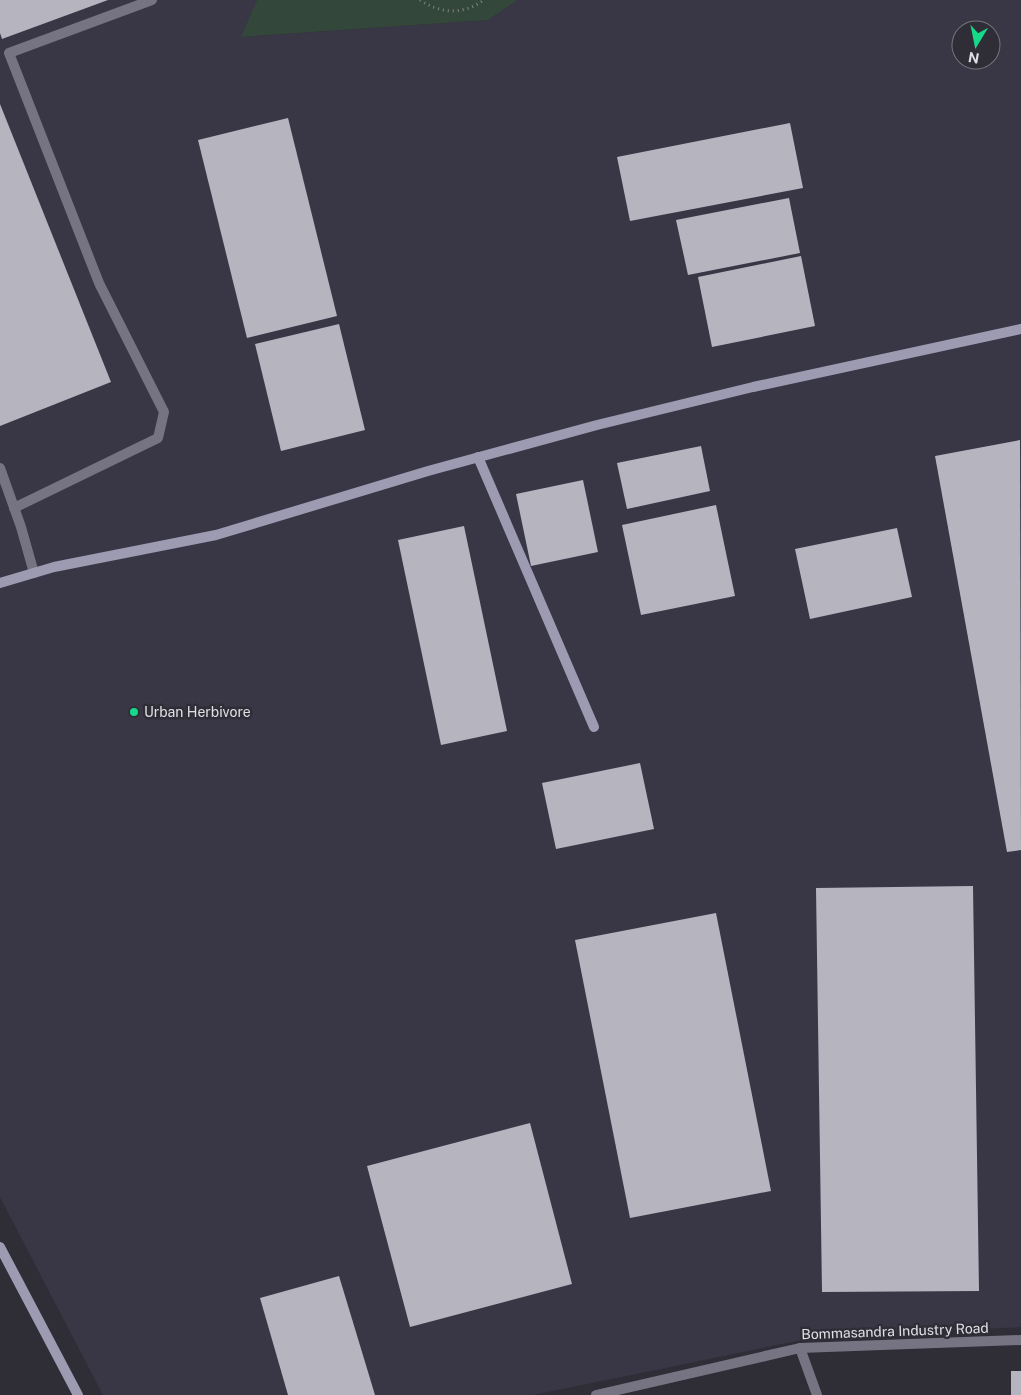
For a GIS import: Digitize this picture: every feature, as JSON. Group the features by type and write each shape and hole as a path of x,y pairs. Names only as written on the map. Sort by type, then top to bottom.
{"street":[{"path":"14,508 158,438 164,412 98,283 9,53 152,0"},
{"path":"0,582 54,567 216,535 419,474 597,425 753,387 1021,330"},
{"path":"478,457 594,727"},
{"path":"0,468 34,573"},
{"path":"0,1247 78,1395"},
{"name":"Bommasandra Industry Road","path":"596,1395 800,1348 1021,1340"},
{"path":"800,1348 817,1395"}],"path":[{"path":"420,0 431,7 454,11 464,10 484,0"}],"shaded area":[{"path":"0,0 257,0 242,37 488,20 518,0 1021,0 1021,1327 821,1336 533,1395 103,1395 0,1197"}],"green space":[{"path":"257,0 518,0 488,20 241,37"}],"building":[{"path":"0,0 108,0 2,39 0,33"},
{"path":"0,104 111,382 0,426"},
{"path":"288,118 337,316 247,338 198,140"},
{"path":"790,123 803,188 630,221 617,157"},
{"path":"789,198 800,253 688,275 676,220"},
{"path":"801,256 815,326 712,347 698,277"},
{"path":"339,324 365,430 281,451 255,344"},
{"path":"1020,440 1021,850 1007,852 935,456"},
{"path":"701,446 710,491 627,509 617,463"},
{"path":"583,480 598,552 531,566 516,494"},
{"path":"716,505 735,596 641,615 622,525"},
{"path":"464,526 507,731 441,745 398,540"},
{"path":"897,528 912,597 810,619 795,549"},
{"path":"640,763 654,829 556,849 542,783"},
{"path":"973,886 979,1291 822,1292 816,888"},
{"path":"716,913 771,1191 630,1218 575,940"},
{"path":"530,1123 572,1284 410,1327 367,1166"},
{"path":"339,1276 375,1395 288,1395 260,1298"},
{"path":"1011,1371 1021,1371 1021,1395 1011,1395"}],"place":[{"name":"Urban Herbivore","path":"134,712"}]}
